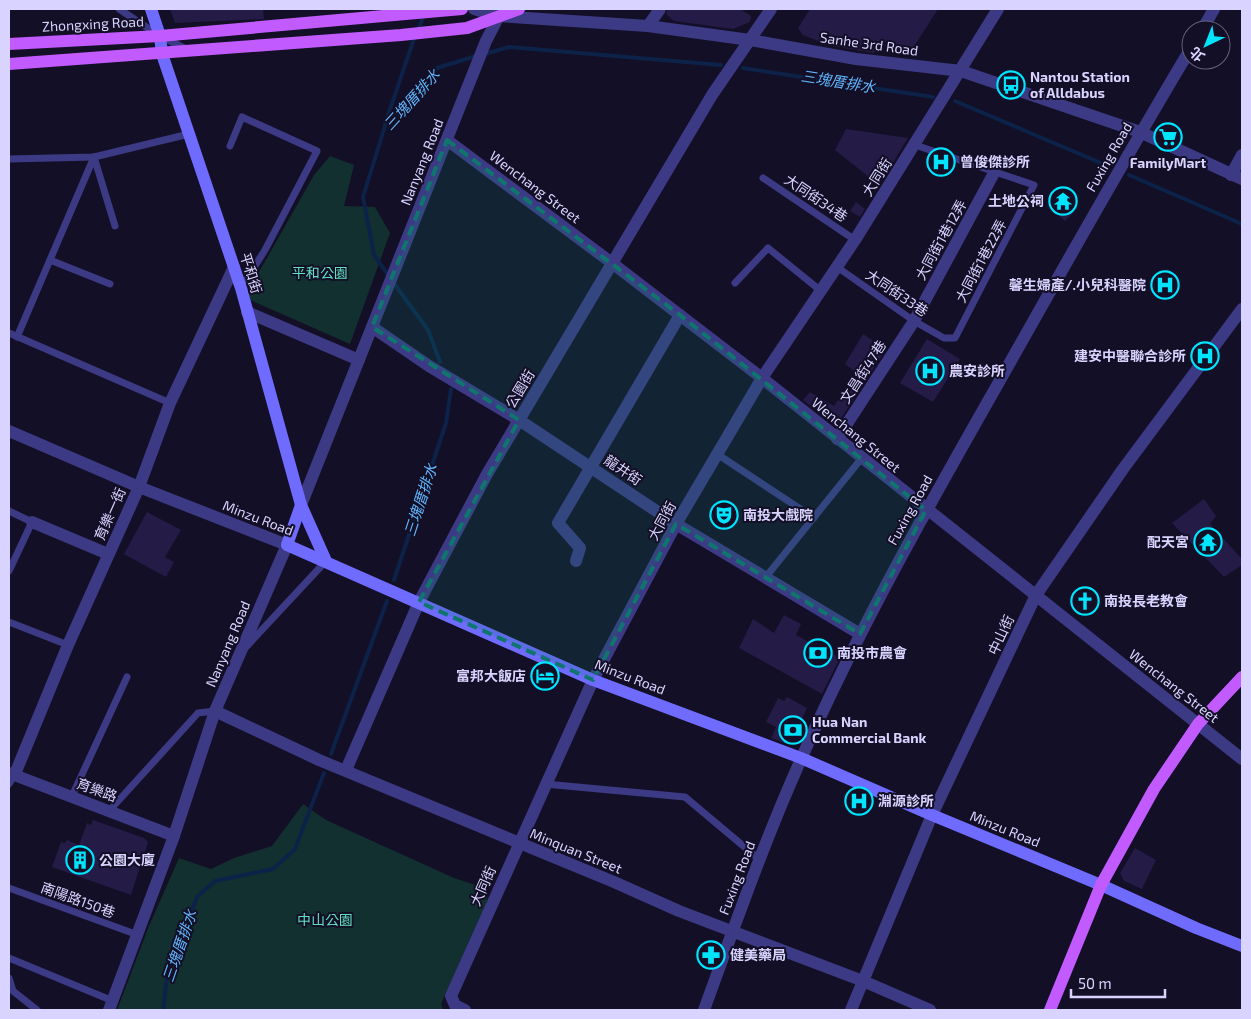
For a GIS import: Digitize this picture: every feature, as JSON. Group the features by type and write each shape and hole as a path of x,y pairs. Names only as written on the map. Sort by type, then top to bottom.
{"main road":[{"name":"平和街","path":"151,9 160,36 162,54 241,288 301,505 326,561"},
{"name":"Zhongxing Road","path":"9,44 160,36 462,9"},
{"path":"9,64 416,34 467,28 500,12 519,9"},
{"name":"Nanyang Road","path":"287,545 301,505"},
{"name":"Minzu Road","path":"287,545 593,680 802,758 932,815 1102,884 1196,928 1242,946"},
{"path":"1050,1010 1102,884 1154,789 1198,724 1242,677"}],"street":[{"name":"Sanhe 3rd Road","path":"474,9 648,26 750,40 856,59 961,71 1140,132 1237,177"},
{"path":"648,26 660,9"},
{"name":"公園街","path":"346,770 419,602 519,420 712,95 771,9"},
{"name":"大同街","path":"465,1010 455,1005 451,996 518,843 593,680 676,524 762,378 855,240 998,9"},
{"path":"1208,20 1214,9"},
{"name":"Nanyang Road","path":"301,505 486,41 500,12"},
{"name":"Fuxing Road","path":"704,1010 760,860 802,758 860,634 926,510 1140,132 1181,64"},
{"name":"Wenchang Street","path":"447,140 762,378 861,459 1242,759"},
{"path":"1237,177 1242,155"},
{"name":"大同街1巷12弄","path":"914,321 994,173"},
{"name":"育樂一街","path":"11,777 139,487 170,403 234,267"},
{"name":"中山街","path":"851,1010 932,815 1036,595 1123,469 1228,331 1242,309"},
{"path":"247,312 358,360"},
{"path":"576,561 580,548 558,523 680,315"},
{"name":"文昌街47巷","path":"837,439 914,321"},
{"name":"龍井街","path":"372,327 430,366 590,466 676,524 860,634"},
{"name":"Minzu Road","path":"9,431 139,487 287,545"},
{"path":"32,522 108,554"},
{"name":"Nanyang Road","path":"111,1006 174,836 215,711 287,545"},
{"name":"Minquan Street","path":"215,711 319,760 679,911 930,1010"},
{"name":"育樂路","path":"11,777 72,796 174,836"}],"lane":[{"path":"119,9 160,36 191,51"},
{"path":"230,146 242,117 317,150 264,250 241,288"},
{"path":"9,160 94,157 189,134"},
{"path":"915,145 994,173"},
{"path":"94,157 115,226"},
{"path":"17,337 94,157"},
{"name":"大同街1巷22弄","path":"944,338 955,338 1034,186 994,173"},
{"name":"大同街34巷","path":"763,178 855,240"},
{"path":"735,283 768,248 821,291"},
{"path":"50,260 110,284"},
{"name":"大同街33巷","path":"837,267 914,321 944,338"},
{"path":"9,333 170,403"},
{"path":"717,454 814,518"},
{"path":"766,578 861,459"},
{"path":"9,511 32,522 9,571"},
{"path":"240,653 326,561"},
{"path":"9,622 68,645"},
{"path":"72,796 126,677"},
{"path":"110,810 198,713 215,711"},
{"path":"545,784 685,796 760,860"},
{"name":"南陽路150巷","path":"9,888 138,935"},
{"path":"9,958 111,1006"},
{"path":"9,978 13,991 37,1010"}],"highlighted area":[{"path":"447,140 680,315 926,510 860,634 676,524 593,680 419,602 519,420 372,327"}],"green space":[{"name":"平和公園","path":"330,156 354,165 344,206 375,207 390,233 350,344 248,299 251,286 314,175"},
{"name":"中山公園","path":"303,804 326,820 454,878 488,889 487,901 441,1004 443,1010 117,1010 149,926 179,858 211,869 234,858 272,846"}],"building":[{"path":"170,9 263,9 264,19 175,23"},
{"path":"668,9 740,9 751,16 750,22 733,29 674,21 666,14"},
{"path":"810,9 938,9 908,56 882,40 874,53 820,44 818,41 803,35 798,28"},
{"path":"846,129 908,138 879,185 835,150"},
{"name":"土地公祠","path":"1062,193 1078,208 1065,221 1050,208"},
{"path":"856,202 865,209 860,217 850,211"},
{"name":"馨生婦產/.小兒科醫院","path":"1167,269 1177,275 1163,300 1153,294"},
{"path":"863,334 886,349 836,426 803,400 810,392 834,406 857,373 845,364"},
{"name":"農安診所","path":"927,339 960,359 933,402 900,383"},
{"name":"配天宮","path":"1204,499 1216,516 1210,524 1242,559 1242,565 1224,577 1172,523"},
{"path":"147,512 181,530 165,557 174,562 166,577 124,554"},
{"path":"784,615 801,624 796,635 840,658 822,694 739,648 753,619 774,633"},
{"path":"787,697 807,708 790,745 771,738 776,727 766,722 778,698 784,701"},
{"name":"公園大廈","path":"93,820 144,838 148,842 131,895 52,867 61,842 65,843 67,840 79,845 87,823 91,825"},
{"path":"1135,848 1156,860 1142,889 1124,881 1120,873"}],"waterway":[{"path":"418,30 424,15"},
{"path":"385,124 415,36"},
{"name":"三塊厝排水","path":"485,54 509,47 721,65"},
{"name":"三塊厝排水","path":"389,276 374,255 363,197 385,126 437,68 476,56"},
{"name":"三塊厝排水","path":"743,68 933,97"},
{"name":"三塊厝排水","path":"955,101 1108,166"},
{"name":"三塊厝排水","path":"1129,175 1242,224"},
{"name":"三塊厝排水","path":"393,282 428,330 440,362"},
{"name":"三塊厝排水","path":"394,580 446,423 451,389"},
{"name":"三塊厝排水","path":"331,754 387,601"},
{"name":"三塊厝排水","path":"163,1010 167,977 197,897 215,881 273,869 295,849 324,773"}],"place":[{"name":"Nantou Station of Alldabus","path":"1011,85"},
{"name":"FamilyMart","path":"1168,137"},
{"name":"曾俊傑診所","path":"941,162"},
{"name":"土地公祠","path":"1063,201"},
{"name":"馨生婦產/.小兒科醫院","path":"1165,285"},
{"name":"建安中醫聯合診所","path":"1205,356"},
{"name":"農安診所","path":"930,371"},
{"name":"南投大戲院","path":"724,515"},
{"name":"配天宮","path":"1208,542"},
{"name":"南投長老教會","path":"1085,601"},
{"name":"南投市農會","path":"818,653"},
{"name":"富邦大飯店","path":"545,676"},
{"name":"Hua Nan Commercial Bank","path":"793,730"},
{"name":"淵源診所","path":"859,801"},
{"name":"公園大廈","path":"80,860"},
{"name":"健美藥局","path":"711,955"}]}
